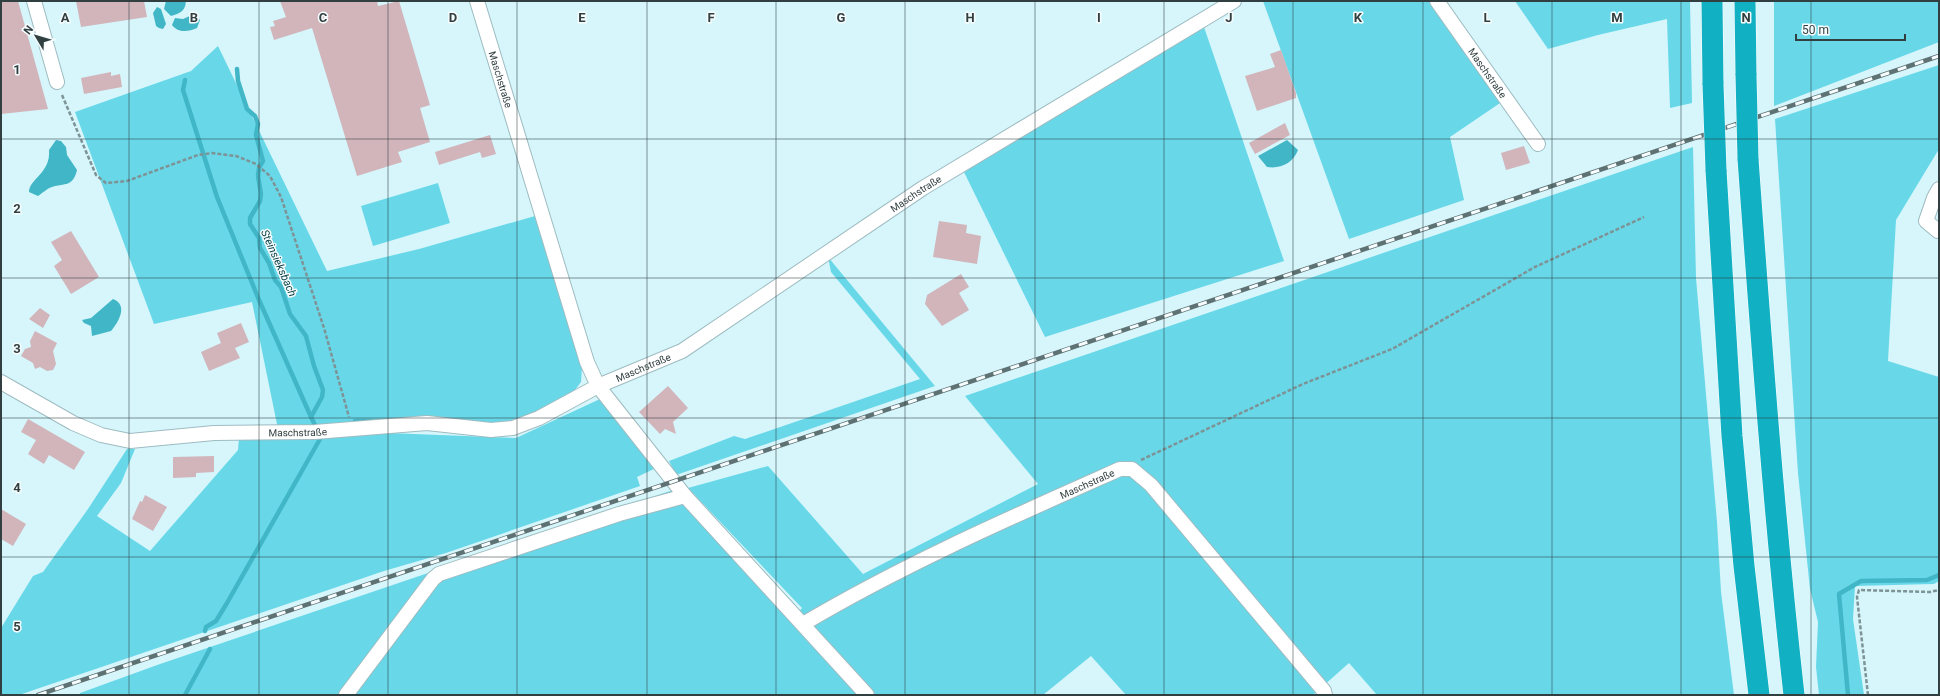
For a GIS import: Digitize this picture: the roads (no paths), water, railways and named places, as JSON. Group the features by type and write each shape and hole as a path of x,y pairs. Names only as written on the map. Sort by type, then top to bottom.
{"highway":[{"path":"1712,1 1716,170 1732,436 1745,574 1760,695"},
{"path":"1745,1 1748,158 1763,370 1779,559 1794,695"}],"street":[{"path":"34,1 57,82"},
{"name":"Maschstraße","path":"477,1 587,362 598,386 685,496 867,695"},
{"name":"Maschstraße","path":"1,382 73,423 101,436 115,440 130,441 214,433 315,432 426,423 491,430 513,428 539,418 598,386 682,351 923,188 1234,1"},
{"name":"Maschstraße","path":"1437,1 1538,144"},
{"path":"1938,231 1926,221 1934,198 1939,189"},
{"name":"Maschstraße","path":"803,624 855,593 950,546 1120,469 1132,469 1151,485 1325,693"},
{"path":"346,695 433,579 439,574 619,514 685,496"}],"waterway":[{"name":"Steinsieksbach","path":"237,69 238,81 247,109 255,116 258,124 256,135 263,161 259,168 258,176 261,194 260,201 250,218 250,224 259,238 260,248 269,263 275,280 281,287 290,314 306,336 314,366 323,390 322,397 311,417 316,427"},
{"name":"Steinsieksbach","path":"185,80 183,90 217,197 259,300 311,417"},
{"path":"355,421 372,421"},
{"name":"Steinsieksbach","path":"205,631 206,627 216,621 227,603 320,439"},
{"path":"1848,695 1839,594 1861,581 1927,580 1939,575"},
{"name":"Steinsieksbach","path":"185,695 210,649"}],"railway":[{"path":"38,695 1939,56"}]}
